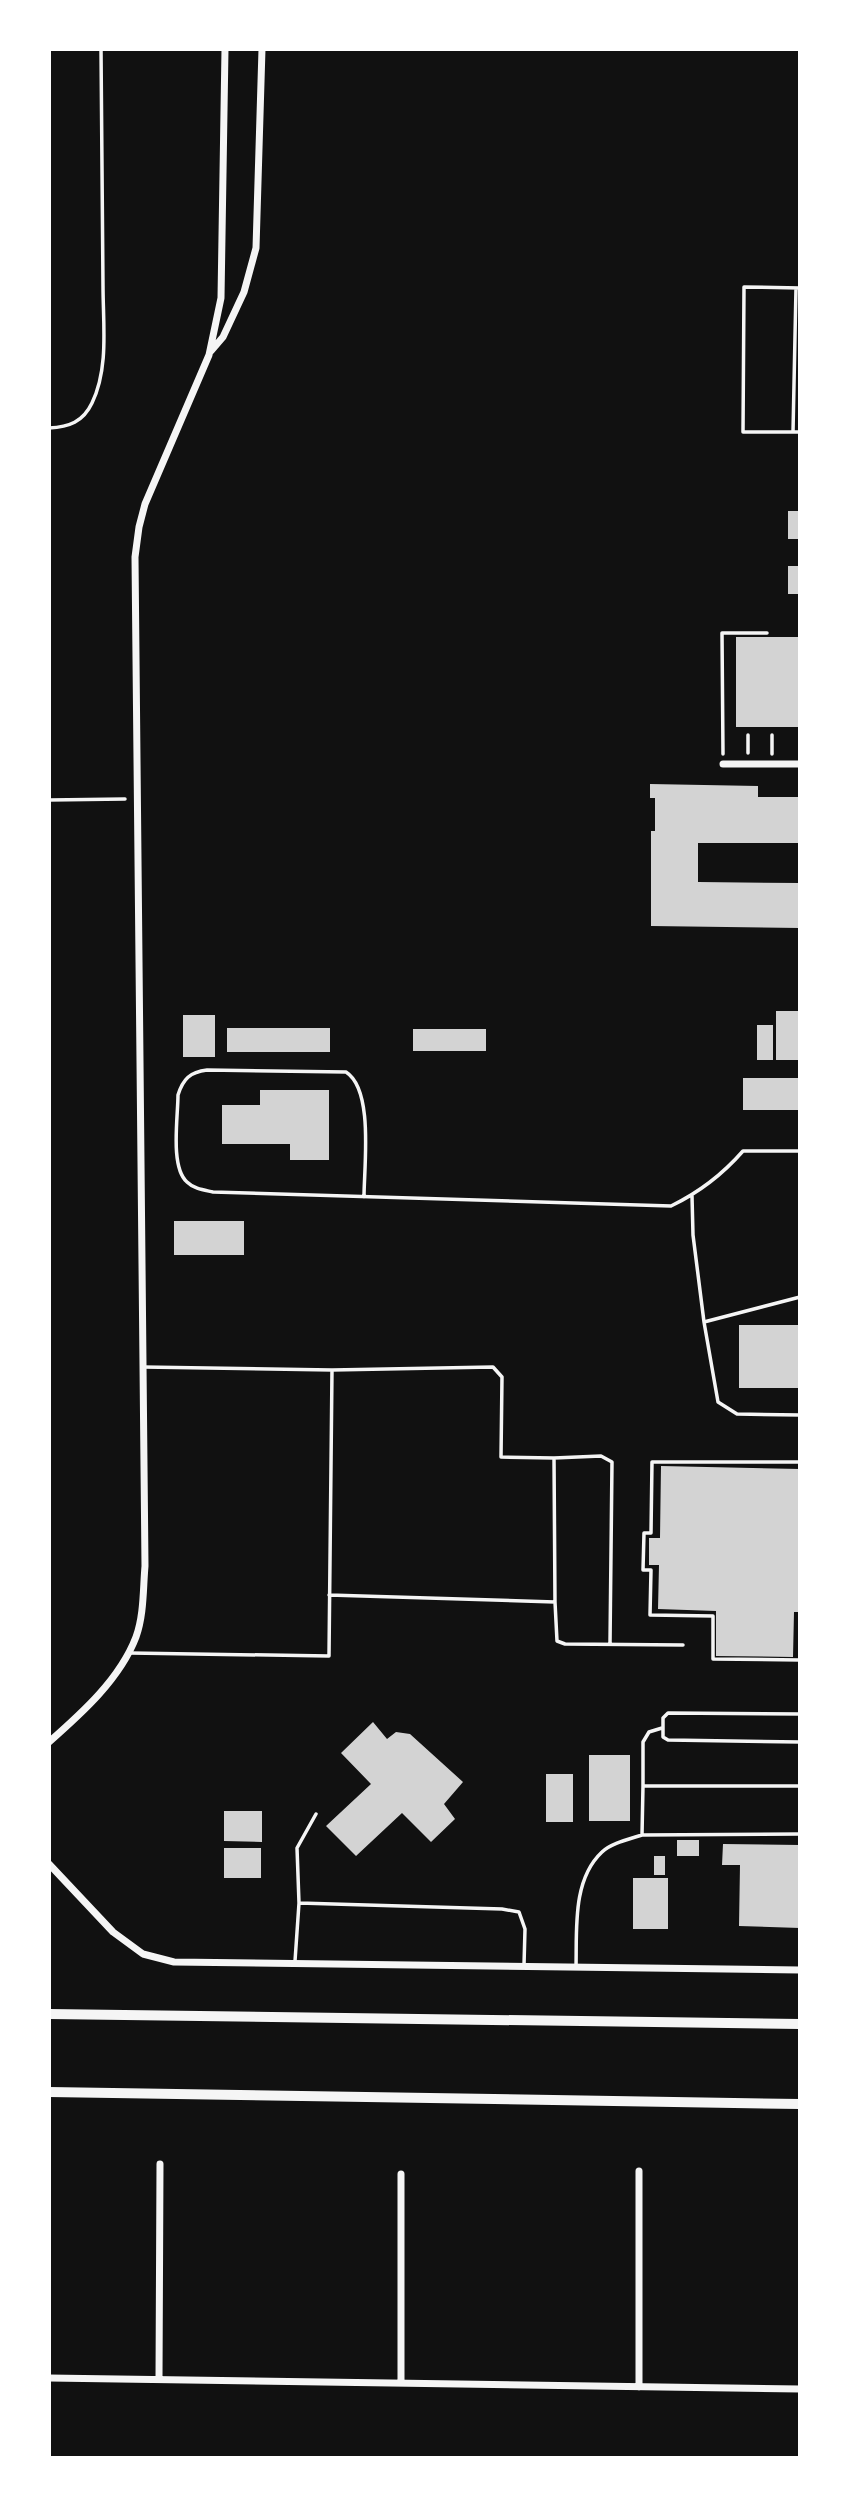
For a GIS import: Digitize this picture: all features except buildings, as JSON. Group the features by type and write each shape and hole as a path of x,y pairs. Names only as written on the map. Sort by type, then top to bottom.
{"street":[{"path":"49,1742 81,1714 102,1690 128,1653 141,1616 145,1566 135,557 145,504 209,355 221,299 225,49"},
{"path":"209,355 223,338 244,292 256,248 262,49"},
{"path":"723,764 800,764"},
{"path":"49,1864 113,1932 143,1954 174,1962 800,1970"},
{"path":"49,2014 800,2024"},
{"path":"49,2092 800,2104"},
{"path":"159,2379 160,2164"},
{"path":"639,2171 639,2387"},
{"path":"401,2174 401,2382"},
{"path":"49,2378 800,2389"}],"lane":[{"path":"793,432 798,288 744,287 743,432 793,432 800,432"},
{"path":"364,1197 364,1110 357,1083 346,1072 207,1070 191,1073 181,1086 178,1096 177,1158 183,1177 197,1189 213,1192 364,1197 671,1206 692,1196 724,1173 743,1152 800,1151"},
{"path":"692,1196 693,1235 718,1402 737,1414 800,1415"},
{"path":"704,1322 800,1297"},
{"path":"143,1367 332,1370 493,1367 502,1377 501,1457 601,1456 612,1462 610,1644"},
{"path":"128,1653 329,1656 332,1370"},
{"path":"554,1458 557,1642 682,1645"},
{"path":"330,1595 555,1602"},
{"path":"800,1714 668,1713 663,1718 662,1728 663,1737 668,1740 800,1742"},
{"path":"642,1835 643,1742 649,1732 662,1728"},
{"path":"643,1786 800,1786"},
{"path":"295,1964 299,1903 297,1848 316,1814"},
{"path":"576,1967 578,1901 590,1867 603,1850 642,1835 800,1834"},
{"path":"299,1903 502,1909 519,1912 525,1929 524,1966"}],"path":[{"path":"49,428 65,427 81,420 91,406 100,384 103,353 101,49"},
{"path":"723,764 722,633 767,633"},
{"path":"748,734 748,764"},
{"path":"772,735 773,764"},
{"path":"49,800 137,799"},
{"path":"800,1462 652,1462 651,1533 644,1533 643,1570 651,1570 650,1615 713,1616 713,1659 800,1660"}]}
